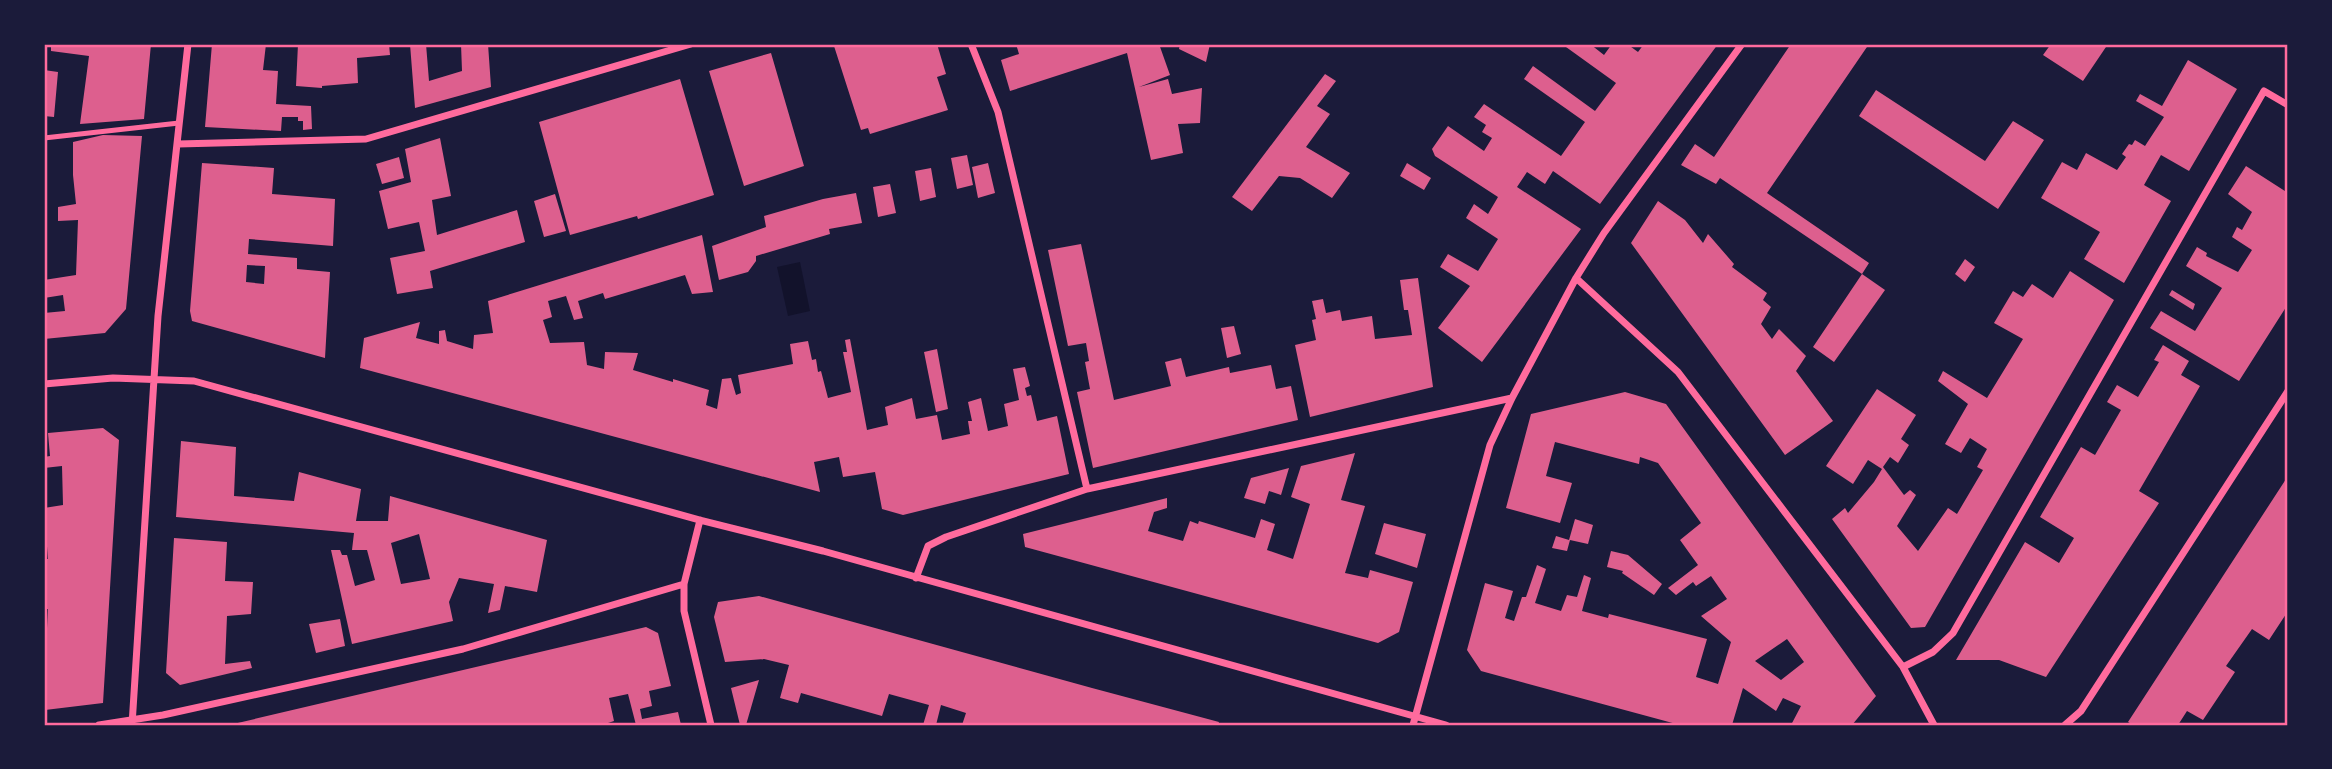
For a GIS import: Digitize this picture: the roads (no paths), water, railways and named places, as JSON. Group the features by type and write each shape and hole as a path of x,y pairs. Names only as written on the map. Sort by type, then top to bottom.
{"street":[{"path":"132,722 158,316 188,44"},
{"path":"178,144 366,139 691,44"},
{"path":"971,44 998,112 1087,489"},
{"path":"1414,721 1490,445 1512,398 1576,278 1604,233 1742,44"},
{"path":"1903,667 1933,652 1953,633 2264,90 2288,105"},
{"path":"1576,278 1678,372 1903,667 1934,725"},
{"path":"44,384 113,378 194,381 823,551 1414,721 1446,725"},
{"path":"2066,725 2081,711 2288,391"},
{"path":"916,578 928,546 946,537 1087,489 1512,398"},
{"path":"701,520 684,584 684,611 711,725"},
{"path":"99,725 132,722 463,649 684,584"}],"lane":[{"path":"44,138 179,123"}]}
